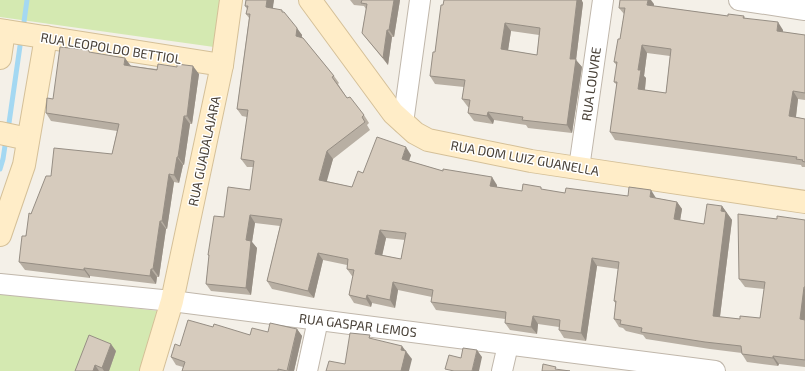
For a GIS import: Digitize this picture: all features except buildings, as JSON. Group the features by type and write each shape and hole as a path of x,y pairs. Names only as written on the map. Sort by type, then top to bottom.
{"street":[{"name":"RUA GUADALAJARA","path":"151,371 172,301 222,65 231,0"},
{"name":"RUA DOM LUIZ GUANELLA","path":"310,0 393,113 414,133 428,140 531,161 805,202"},
{"path":"403,123 420,0"},
{"name":"RUA LOUVRE","path":"579,168 603,0"},
{"path":"739,0 805,10"},
{"name":"RUA LEOPOLDO BETTIOL","path":"20,33 222,65"},
{"path":"0,58 20,33"},
{"path":"0,235 24,166 11,136 20,33"},
{"name":"RUA GASPAR LEMOS","path":"0,284 172,301 508,345 659,367 715,371"},
{"path":"307,371 318,320"},
{"path":"502,371 508,345"}],"green space":[{"path":"0,0 221,0 214,47 0,17"},
{"path":"0,293 159,311 140,371 0,371"}],"waterway":[{"path":"23,29 27,0"},
{"path":"8,130 21,39"},
{"path":"0,169 6,139"}]}
